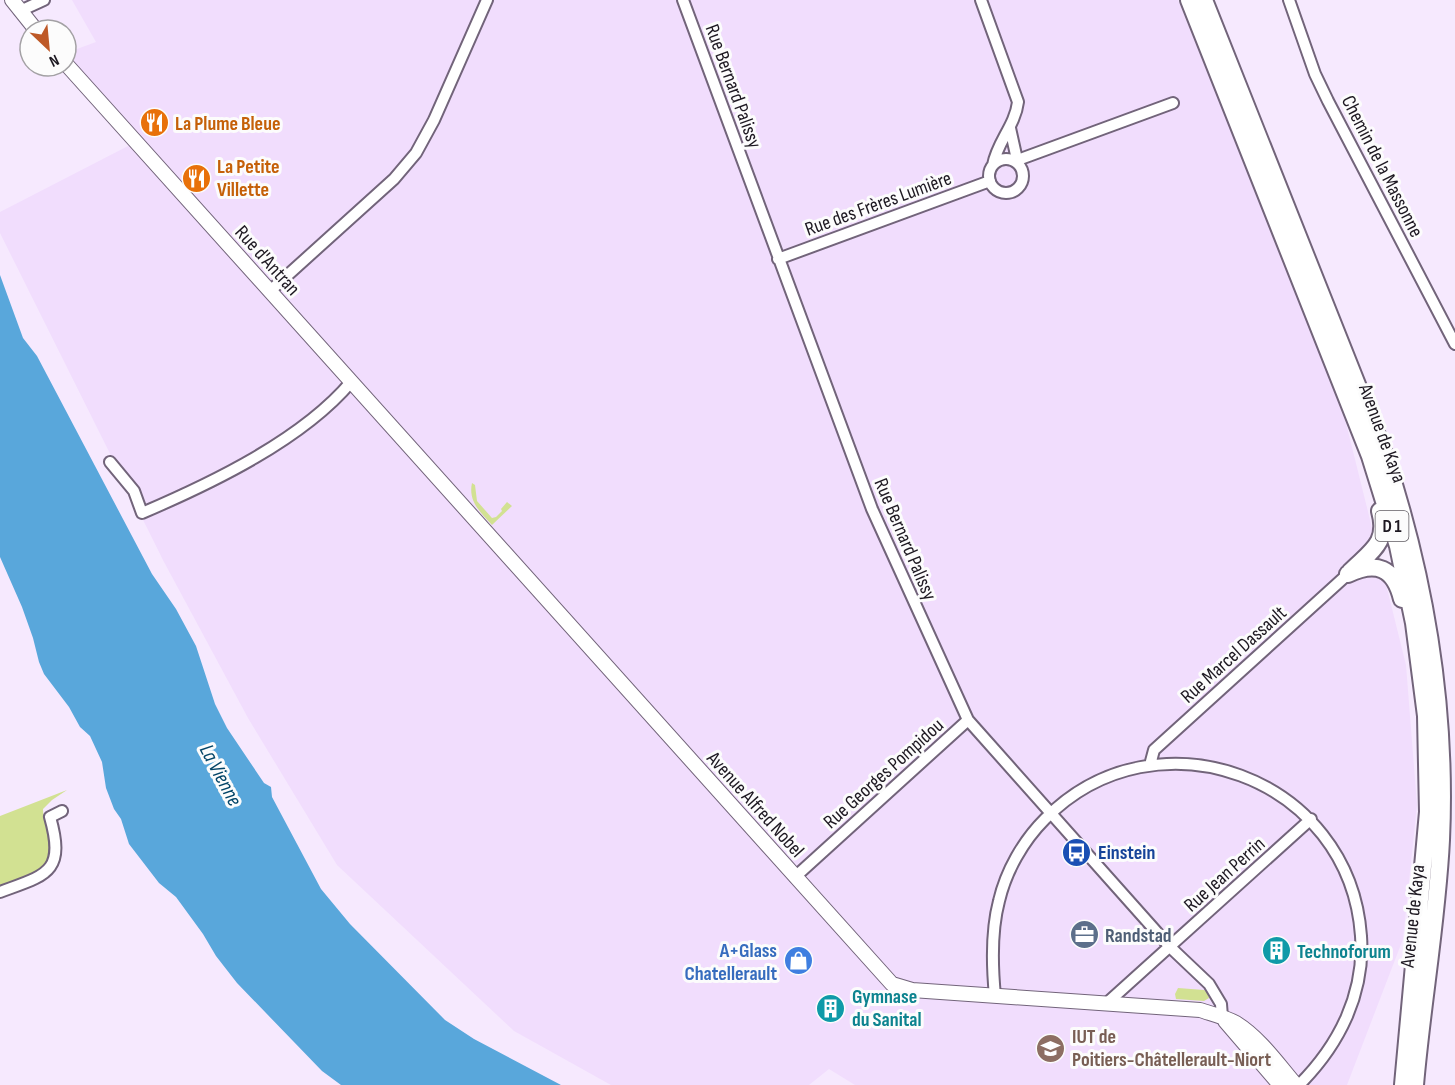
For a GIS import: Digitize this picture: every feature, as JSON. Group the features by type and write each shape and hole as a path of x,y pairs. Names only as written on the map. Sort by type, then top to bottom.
{"main road":[{"name":"Avenue de Kaya","path":"1189,0 1354,413 1386,505 1400,555 1414,623 1426,716 1428,812 1403,1085"},
{"name":"Avenue de Kaya","path":"1204,0 1383,450 1419,581 1436,680 1442,783 1438,880 1415,1085"},
{"path":"1347,574 1375,547 1381,539 1383,530 1383,522 1354,413"},
{"path":"1347,574 1362,567 1377,567 1389,573 1399,586 1411,646 1428,812"}],"street":[{"path":"26,18 16,6 44,0"},
{"path":"270,291 394,179 416,153 434,120 487,0"},
{"name":"Rue Bernard Palissy","path":"683,0 884,538 968,720 1170,947 1209,984 1221,1004 1222,1017"},
{"path":"981,0 1017,97 1017,108 1010,128 998,148 990,170 990,181 993,187 1001,193 1017,190 1021,185 1022,169 1015,161"},
{"name":"Chemin de la Massonne","path":"1289,0 1312,65 1328,101 1455,344"},
{"name":"Rue d'Antran","path":"78,77 370,402"},
{"path":"993,165 1005,159 1015,161 1173,104"},
{"path":"1010,128 1016,155 1015,161"},
{"name":"Rue des Frères Lumière","path":"778,259 990,181"},
{"path":"110,462 134,492 142,513 201,487 283,440 329,404 351,382"},
{"name":"Avenue Alfred Nobel","path":"370,402 892,984 912,990 1188,1009 1222,1017 1235,1023 1256,1039 1298,1085"},
{"name":"Rue Marcel Dassault","path":"1150,765 1154,750 1347,574"},
{"name":"Rue Georges Pompidou","path":"795,877 968,720"},
{"path":"995,996 993,950 999,900 1020,851 1051,813 1068,798 1087,786 1116,774 1150,765 1200,764 1239,774 1288,800 1311,819 1335,851 1357,906 1362,948 1356,994 1337,1037 1324,1057 1298,1085"},
{"path":"0,892 41,877 50,869 55,854 56,838 50,817 62,811"},
{"name":"Rue Jean Perrin","path":"1107,1003 1311,819"},
{"path":"1222,1017 1280,1085"}],"shaded area":[{"path":"72,0 1178,0 1273,233 1346,423 1406,665 1417,805 1403,939 1347,1085 855,1085 829,1069 809,1085 611,1085 514,1031 337,865 248,718 164,562 0,233 0,212 130,145 78,70 78,49 96,42"}],"green space":[{"path":"472,483 475,485 477,501 492,518 502,511 501,509 507,502 512,506 492,525 473,501"},
{"path":"67,790 43,809 50,837 49,859 37,872 0,887 0,816"},
{"path":"1178,988 1204,990 1208,993 1209,998 1204,1001 1176,999 1175,994"}],"water":[{"name":"La Vienne","path":"0,275 23,338 37,356 152,574 176,609 196,646 215,704 227,728 264,783 271,787 272,797 321,889 350,924 445,1020 474,1039 561,1085 341,1085 322,1071 237,983 176,897 159,883 129,844 121,819 114,809 106,788 102,762 90,736 80,727 69,707 44,674 22,607 0,557"}],"place":[{"name":"La Plume Bleue","path":"154,123"},
{"name":"La Petite Villette","path":"196,178"},
{"name":"Einstein","path":"1077,852"},
{"name":"Randstad","path":"1084,935"},
{"name":"Technoforum","path":"1276,951"},
{"name":"A+Glass Chatellerault","path":"798,961"},
{"name":"Gymnase du Sanital","path":"831,1008"},
{"name":"IUT de Poitiers-Châtellerault-Niort","path":"1051,1048"}]}
